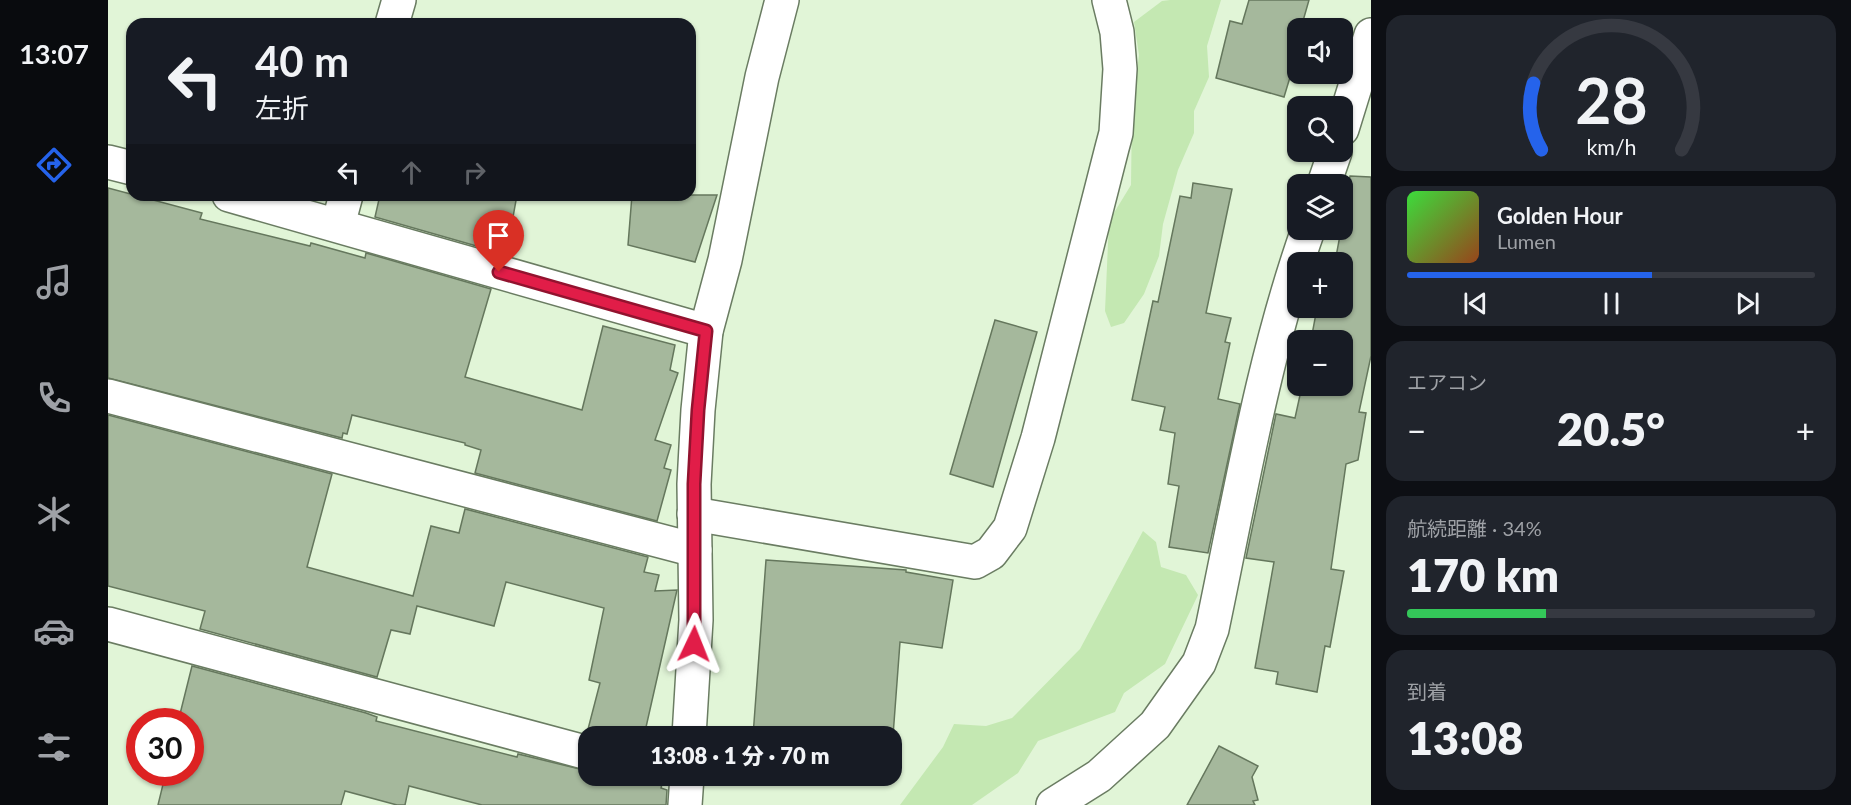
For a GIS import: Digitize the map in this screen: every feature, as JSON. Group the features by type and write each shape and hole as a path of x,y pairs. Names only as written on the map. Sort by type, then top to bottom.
{"street":[{"path":"690,726 696,620 694,514 698,410 706,331 725,260 762,77 782,0"},
{"path":"694,514 975,562 991,553 1010,528 1038,438 1116,133 1120,69 1117,32 1109,0"},
{"path":"1352,96 1371,35"},
{"path":"108,162 126,166"},
{"path":"274,201 342,210 706,331"},
{"path":"1053,805 1100,790 1155,725 1199,663 1212,629 1273,342 1304,240"},
{"path":"108,396 694,550"},
{"path":"108,624 578,750"}],"green space":[{"path":"1221,0 1207,46 1209,77 1194,111 1194,133 1178,170 1163,224 1159,256 1144,294 1124,323 1111,327 1105,311 1109,221 1131,185 1132,110 1139,55 1134,22 1162,1"},
{"path":"1143,531 1156,542 1161,567 1186,575 1198,595 1165,664 1124,693 1115,712 1038,741 1018,773 972,805 900,805 943,747 954,724 986,726 1012,718 1080,649"}],"building":[{"path":"1249,0 1309,0 1304,18 1287,18 1288,84 1284,97 1216,78 1230,21 1242,24"},
{"path":"1353,176 1371,177 1371,356 1359,412 1366,413 1358,460 1346,464 1331,569 1344,571 1330,647 1325,646 1317,692 1276,684 1278,672 1255,668 1274,562 1246,558 1276,414 1295,418 1300,396 1353,396 1353,330 1313,330 1315,318 1353,318 1353,252 1337,252 1339,240 1353,240"},
{"path":"1193,183 1232,189 1206,313 1231,318 1225,342 1230,343 1218,399 1240,404 1208,553 1169,547 1179,486 1168,484 1175,433 1160,430 1165,407 1132,400 1153,301 1158,302 1180,196 1191,198"},
{"path":"108,188 126,193 126,201 157,201 202,213 200,219 310,246 311,243 365,258 366,253 491,289 465,377 582,410 603,326 675,345 670,370 678,373 655,440 671,445 664,468 671,470 657,521 475,473 481,450 465,445 465,443 352,415 347,434 343,433 342,438 108,378"},
{"path":"696,195 717,195 695,262 628,245 632,201 696,201"},
{"path":"379,201 516,201 507,250 502,248 501,253 375,217"},
{"path":"995,320 1037,332 993,487 950,474"},
{"path":"108,415 332,474 307,567 413,596 431,526 459,533 465,509 648,557 644,572 659,575 655,591 677,590 646,726 589,726 600,683 589,680 604,608 506,582 494,626 417,606 410,634 391,630 377,677 200,629 205,611 108,586"},
{"path":"766,560 906,570 906,572 953,580 942,648 900,642 894,726 754,726"},
{"path":"192,666 366,713 377,717 376,721 517,757 518,754 578,769 578,786 662,786 661,788 667,790 666,805 482,805 409,786 405,805 397,805 345,791 341,805 158,805 163,786 204,786 204,708 182,708"},
{"path":"1219,746 1258,766 1252,777 1258,800 1253,801 1255,805 1187,805"}],"route":[{"path":"499,272 706,331 694,484 696,620 694,644"}]}
